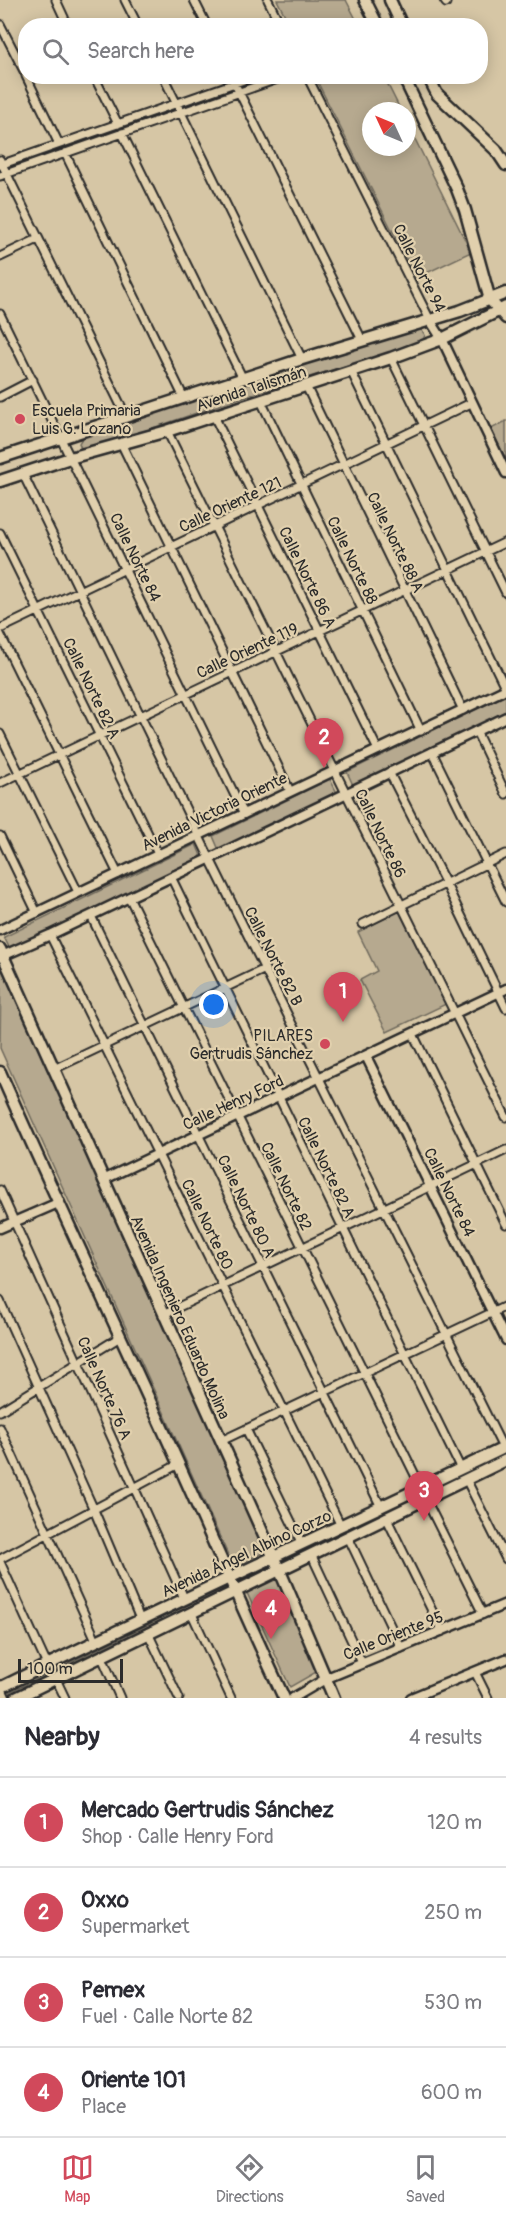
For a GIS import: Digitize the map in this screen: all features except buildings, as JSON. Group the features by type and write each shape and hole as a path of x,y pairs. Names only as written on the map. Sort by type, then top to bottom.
{"main road":[{"path":"365,0 374,18"},
{"path":"390,0 398,18"},
{"path":"407,84 458,189 490,300 504,312"},
{"path":"432,84 437,94 496,150 506,165"},
{"name":"Avenida Talismán","path":"0,458 302,359 430,320 506,293"},
{"name":"Avenida Talismán","path":"0,481 70,458 167,431 391,358 504,312"},
{"name":"Avenida Ingeniero Eduardo Molina","path":"1,954 279,1570 334,1698"},
{"path":"0,1072 57,1203 179,1464 234,1592 284,1698"},
{"name":"Avenida Ángel Albino Corzo","path":"464,1474 504,1448"},
{"name":"Avenida Ángel Albino Corzo","path":"0,1687 184,1598 341,1526 383,1512 464,1474 506,1460"},
{"name":"Avenida Ángel Albino Corzo","path":"16,1698 348,1537 383,1512"}],"street":[{"path":"56,0 64,18"},
{"path":"124,0 134,18"},
{"path":"194,0 203,18"},
{"path":"268,0 277,18"},
{"path":"0,24 18,60"},
{"path":"30,84 59,144"},
{"path":"98,84 118,124"},
{"path":"167,84 302,359"},
{"path":"126,416 3,174 1,164 118,124 223,84"},
{"path":"235,84 362,340"},
{"path":"3,174 262,84"},
{"name":"Calle Norte 94","path":"311,84 430,320 442,339 506,473"},
{"path":"122,133 243,379"},
{"path":"65,153 184,398"},
{"path":"0,256 38,239"},
{"name":"Calle Norte 84","path":"0,314 244,814"},
{"path":"391,358 506,593"},
{"path":"351,371 506,689"},
{"path":"0,397 33,380"},
{"name":"Calle Norte 88 A","path":"306,386 463,710"},
{"name":"Calle Norte 88","path":"261,401 420,731"},
{"name":"Calle Oriente 121","path":"0,631 39,610 471,403"},
{"name":"Calle Norte 86 A","path":"214,416 378,750"},
{"name":"Calle Norte 86","path":"167,431 506,1117"},
{"path":"121,443 291,790"},
{"name":"Calle Norte 82 B","path":"23,474 210,859 504,1448"},
{"name":"Calle Norte 82 A","path":"0,533 158,854"},
{"name":"Calle Oriente 119","path":"0,783 506,542"},
{"path":"0,631 118,874"},
{"name":"Avenida Victoria Oriente","path":"0,930 506,689"},
{"path":"1,954 50,935 506,717"},
{"path":"476,731 506,794"},
{"path":"0,734 78,892"},
{"path":"432,752 506,902"},
{"path":"389,772 502,991 506,1008"},
{"path":"0,836 37,913"},
{"path":"363,924 506,854"},
{"name":"Calle Norte 82 A","path":"171,877 506,1559"},
{"name":"Calle Norte 82","path":"129,897 483,1614"},
{"name":"Calle Norte 80 A","path":"91,915 197,1136 442,1631"},
{"name":"Calle Norte 80","path":"50,935 341,1526"},
{"path":"54,1069 265,969"},
{"name":"Calle Henry Ford","path":"103,1180 502,991"},
{"path":"413,1034 506,1224"},
{"name":"Calle Norte 84","path":"366,1056 506,1340"},
{"path":"164,1314 506,1150"},
{"name":"Calle Norte 76 A","path":"0,1190 184,1598"},
{"path":"0,1228 57,1203"},
{"path":"0,1301 94,1510 140,1619"},
{"path":"221,1441 506,1306"},
{"path":"0,1412 120,1337"},
{"path":"0,1428 96,1640"},
{"path":"246,1429 302,1544"},
{"path":"47,1665 0,1560 179,1464"},
{"path":"348,1537 401,1648"},
{"path":"311,1554 362,1663"},
{"name":"Calle Oriente 95","path":"293,1698 327,1678 506,1604"},
{"path":"192,1614 231,1698"},
{"path":"149,1635 179,1698"},
{"path":"102,1657 120,1698"},
{"path":"411,1698 429,1695 506,1659"},
{"path":"475,1672 488,1698"},
{"path":"56,1680 65,1698"},
{"path":"0,1687 6,1698"}],"shaded area":[{"path":"277,0 346,0 355,18 286,18"},
{"path":"319,84 388,84 396,102 362,102 362,156 416,156 416,141 471,252 416,278"},
{"path":"420,328 425,335 423,340 408,347 237,399 98,447 85,450 79,443 84,435"},
{"path":"506,421 506,459 491,429"},
{"path":"506,695 506,712 353,785 347,772"},
{"path":"330,779 337,793 219,850 213,836"},
{"path":"196,844 202,858 11,951 4,937"},
{"path":"399,911 446,1004 387,1032 360,980 377,971 358,932"},
{"path":"1,967 265,1552 233,1566 0,1048"},
{"path":"277,1578 318,1671 290,1687 247,1593"},
{"path":"221,1589 225,1593 13,1696 10,1692"}],"place":[{"name":"Escuela Primaria Luis G. Lozano","path":"20,419"},
{"name":"Oxxo","path":"324,768"},
{"name":"Mercado Gertrudis Sánchez","path":"343,1022"},
{"name":"PILARES Gertrudis Sánchez","path":"325,1044"},
{"name":"Pemex","path":"424,1521"},
{"name":"Oriente 101","path":"271,1639"}]}
